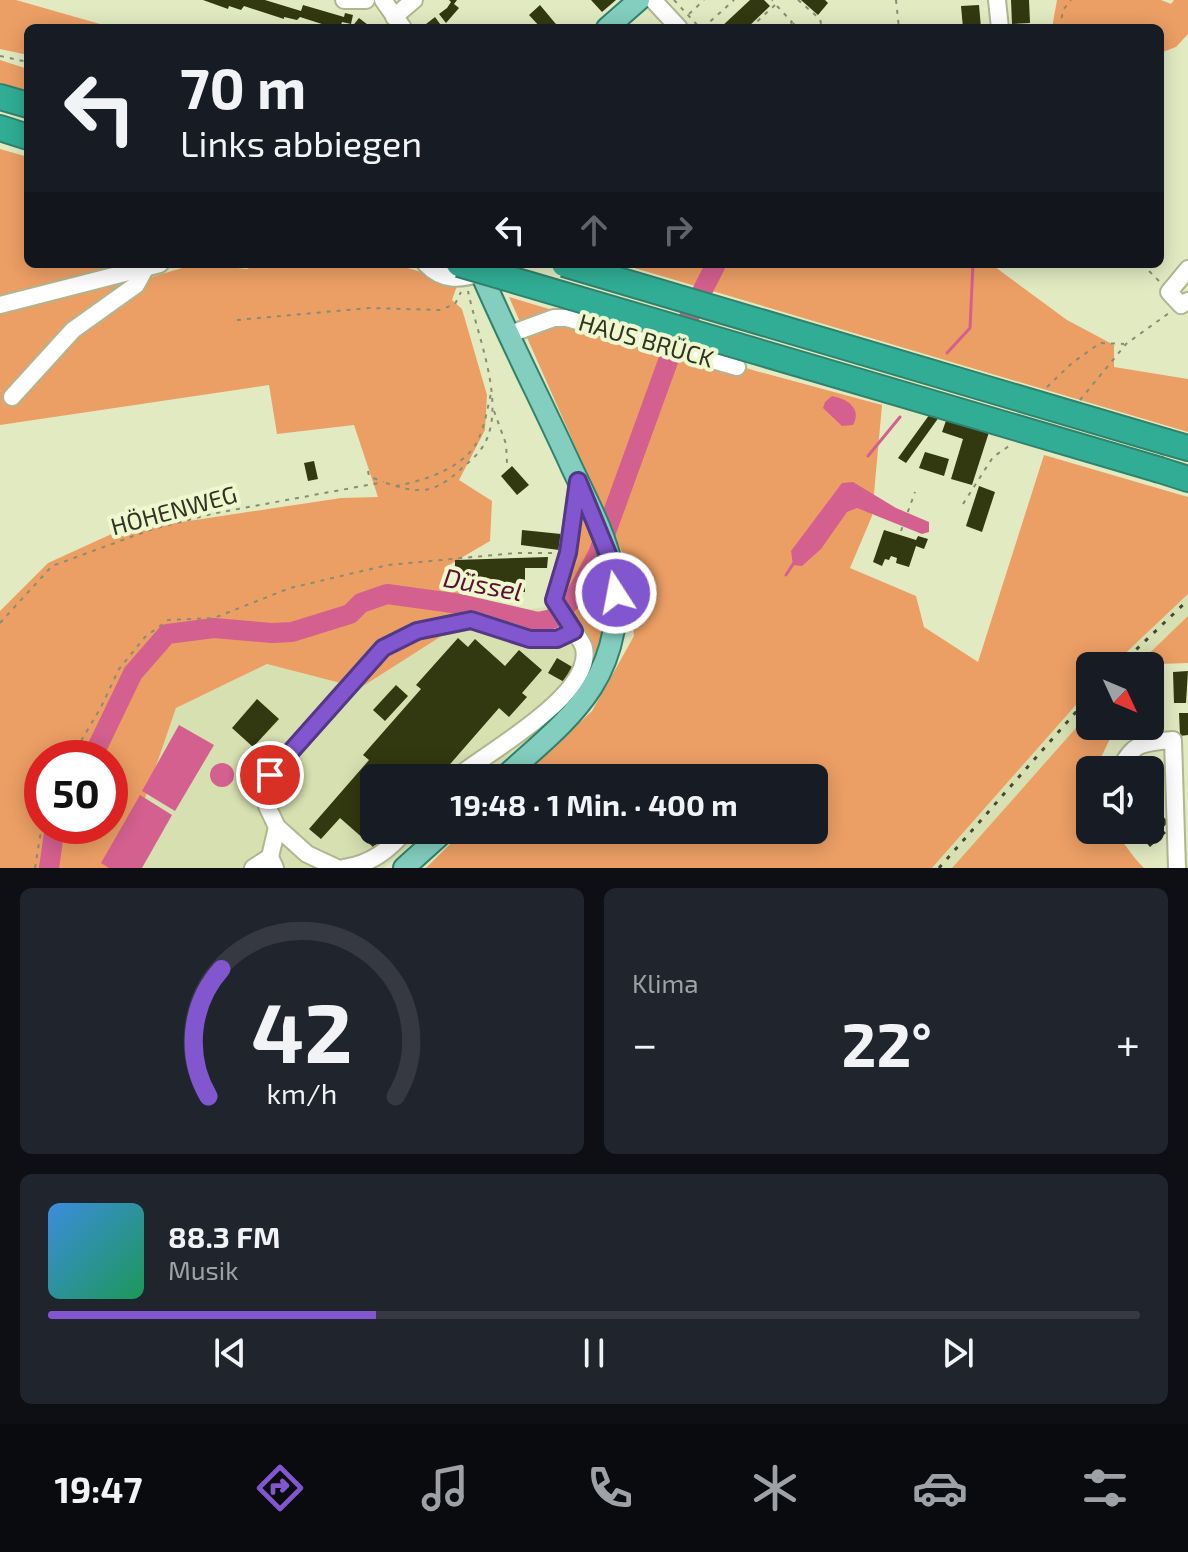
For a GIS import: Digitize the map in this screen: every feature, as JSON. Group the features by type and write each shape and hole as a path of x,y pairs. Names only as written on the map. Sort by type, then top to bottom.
{"highway":[{"path":"0,97 24,104"},
{"path":"0,128 24,136"},
{"path":"578,268 1178,445"},
{"path":"467,273 1188,479"}],"main road":[{"path":"612,24 641,0"},
{"path":"467,273 510,334 595,520 610,559 616,593 614,629 606,658 593,685 568,717 518,764"},
{"path":"404,868 431,844"}],"street":[{"path":"344,0 366,0"},
{"path":"383,0 399,22 414,0"},
{"path":"641,0 683,21"},
{"path":"997,0 1000,24"},
{"path":"0,305 145,268"},
{"path":"12,397 73,330 136,285 151,268"},
{"path":"432,268 444,277 467,273"},
{"path":"1184,303 1169,292 1188,269"},
{"name":"HAUS BRÜCK","path":"510,334 554,318 567,318 737,367"},
{"path":"472,764 551,710 582,668 584,648 554,600 568,553 578,481"},
{"path":"337,868 307,854 277,827 267,806 270,775 383,648 417,631 471,620 530,639 557,639 574,631"},
{"path":"1127,756 1139,745 1173,740 1177,868"},
{"path":"253,868 272,862 277,827"},
{"path":"344,868 363,865 394,844"}],"path":[{"path":"674,0 683,21 704,0"},
{"path":"706,24 734,0"},
{"path":"772,0 792,22"},
{"path":"798,0 820,19 821,24"},
{"path":"896,0 899,24"},
{"path":"1061,24 1063,10 1071,0"},
{"path":"754,24 776,4"},
{"path":"0,56 24,61"},
{"path":"1146,268 1169,292"},
{"path":"237,320 369,308 447,309 460,297 467,273"},
{"path":"368,471 369,476 395,486 423,491 439,486 483,447 492,423 493,408 467,273"},
{"path":"1078,402 1126,344 1184,303"},
{"path":"1042,391 1072,363 1100,343 1126,344"},
{"path":"395,486 415,483 462,459 475,446 485,421 491,392"},
{"path":"493,408 506,444 507,463"},
{"path":"963,504 993,457 1005,447 1019,442"},
{"name":"HÖHENWEG","path":"0,623 52,566 150,530 211,514 384,482"},
{"path":"901,531 915,492"},
{"path":"82,740 119,669 145,637 168,620 214,618 290,588 388,565 516,553 568,553"},
{"path":"35,868 39,844"}],"shaded area":[{"path":"0,0 16,0 100,24 24,24 24,54 0,49"},
{"path":"1057,0 1161,0 1171,4 1174,0 1188,0 1188,34 1176,47 1164,52 1164,24 1053,24"},
{"path":"0,60 24,68 24,90 0,83"},
{"path":"0,149 24,156 24,268 145,268 148,278 182,268 407,268 458,283 452,300 462,309 487,395 485,430 459,480 492,501 490,541 444,568 473,616 360,688 267,664 176,708 121,868 0,868 0,611 48,563 116,532 341,498 378,497 354,425 277,434 269,385 0,425"},
{"path":"634,268 996,268 1067,320 1114,345 1114,367 1188,379 1188,432"},
{"path":"509,297 882,405 872,516 850,568 916,596 924,627 978,662 1044,455 1188,497 1188,594 1127,652 1076,652 1076,705 932,868 426,868 450,844 828,844 828,764 535,764 592,711 634,636 626,561"},
{"path":"832,396 855,410 853,425 842,426 823,408"},
{"path":"853,482 896,508 929,522 929,532 922,534 857,508 847,512 821,549 802,566 793,565 791,551 842,483"},
{"path":"583,506 598,544 566,598 559,603"},
{"path":"603,571 606,596 604,620 591,668 569,613"},
{"path":"1188,594 1188,616 1151,652 1127,652"},
{"path":"546,607 573,639 591,668 563,710 502,764 360,764 360,844 411,844 384,868 121,868 176,708 267,664 360,688 473,616"},
{"path":"1188,616 1188,663 1164,664 1164,652 1151,652"},
{"path":"1076,705 1076,728 952,868 932,868"},
{"path":"179,725 214,745 175,811 142,791"},
{"path":"1076,728 1076,740 1109,740 1102,756 1076,756 1076,844 1124,844 1144,868 952,868"},
{"path":"222,763 231,766 234,775 231,784 222,787 213,784 210,775 213,766"},
{"path":"140,795 172,815 142,868 109,868 101,863 112,844 128,844 128,816"}],"building":[{"path":"203,0 265,0 301,11 303,5 344,17 345,13 353,15 351,24 322,24 300,17 297,20 284,19 244,6 241,10 229,6 228,9"},
{"path":"449,0 457,0 454,4 459,8 446,23 439,14 447,8 451,2"},
{"path":"591,0 616,0 602,12"},
{"path":"750,0 764,0 770,6 751,24 724,24"},
{"path":"801,0 825,0 828,3 818,15"},
{"path":"1011,0 1029,0 1030,23 1012,24"},
{"path":"540,5 557,24 537,24 529,15"},
{"path":"979,5 981,24 963,24 961,6"},
{"path":"435,17 440,24 426,24"},
{"path":"935,407 942,413 906,463 898,458"},
{"path":"948,415 990,429 972,485 951,479 963,439 942,432"},
{"path":"925,452 949,459 944,476 919,468"},
{"path":"314,461 318,479 308,481 304,463"},
{"path":"512,466 529,485 517,495 501,476"},
{"path":"979,486 995,492 982,532 966,526"},
{"path":"522,530 561,534 559,550 521,545"},
{"path":"884,530 916,540 918,536 928,539 924,549 916,546 909,567 896,563 897,558 891,556 889,560 885,559 882,566 873,562"},
{"path":"548,557 547,568 525,568 525,592 464,593 463,584 455,585 455,560"},
{"path":"458,638 468,647 475,639 505,666 519,650 542,670 522,693 527,697 509,717 499,708 450,764 366,764 369,760 363,755 421,689 416,685"},
{"path":"557,658 574,668 566,683 548,673"},
{"path":"1188,671 1186,703 1174,703 1173,672"},
{"path":"396,685 408,696 385,721 373,710"},
{"path":"257,699 279,719 253,747 232,728"},
{"path":"1179,713 1188,713 1188,735 1180,736"},
{"path":"360,770 360,836 340,818 321,839 309,829"}],"waterway":[{"name":"Düssel","path":"101,740 133,673 167,634 214,628 292,632 350,614 361,603 387,594 460,604 538,622 552,619 575,597 598,554 671,353 714,268"},
{"path":"947,353 970,328 973,268"},
{"path":"868,456 900,417"},
{"path":"786,575 795,561"},
{"name":"Düssel","path":"49,868 52,844"}],"railway":[{"path":"1134,652 1188,600"},
{"path":"939,868 1076,712"}],"route":[{"path":"270,775 383,648 417,631 471,620 530,639 557,639 574,631 554,600 568,553 578,481 610,559 616,593"}]}
